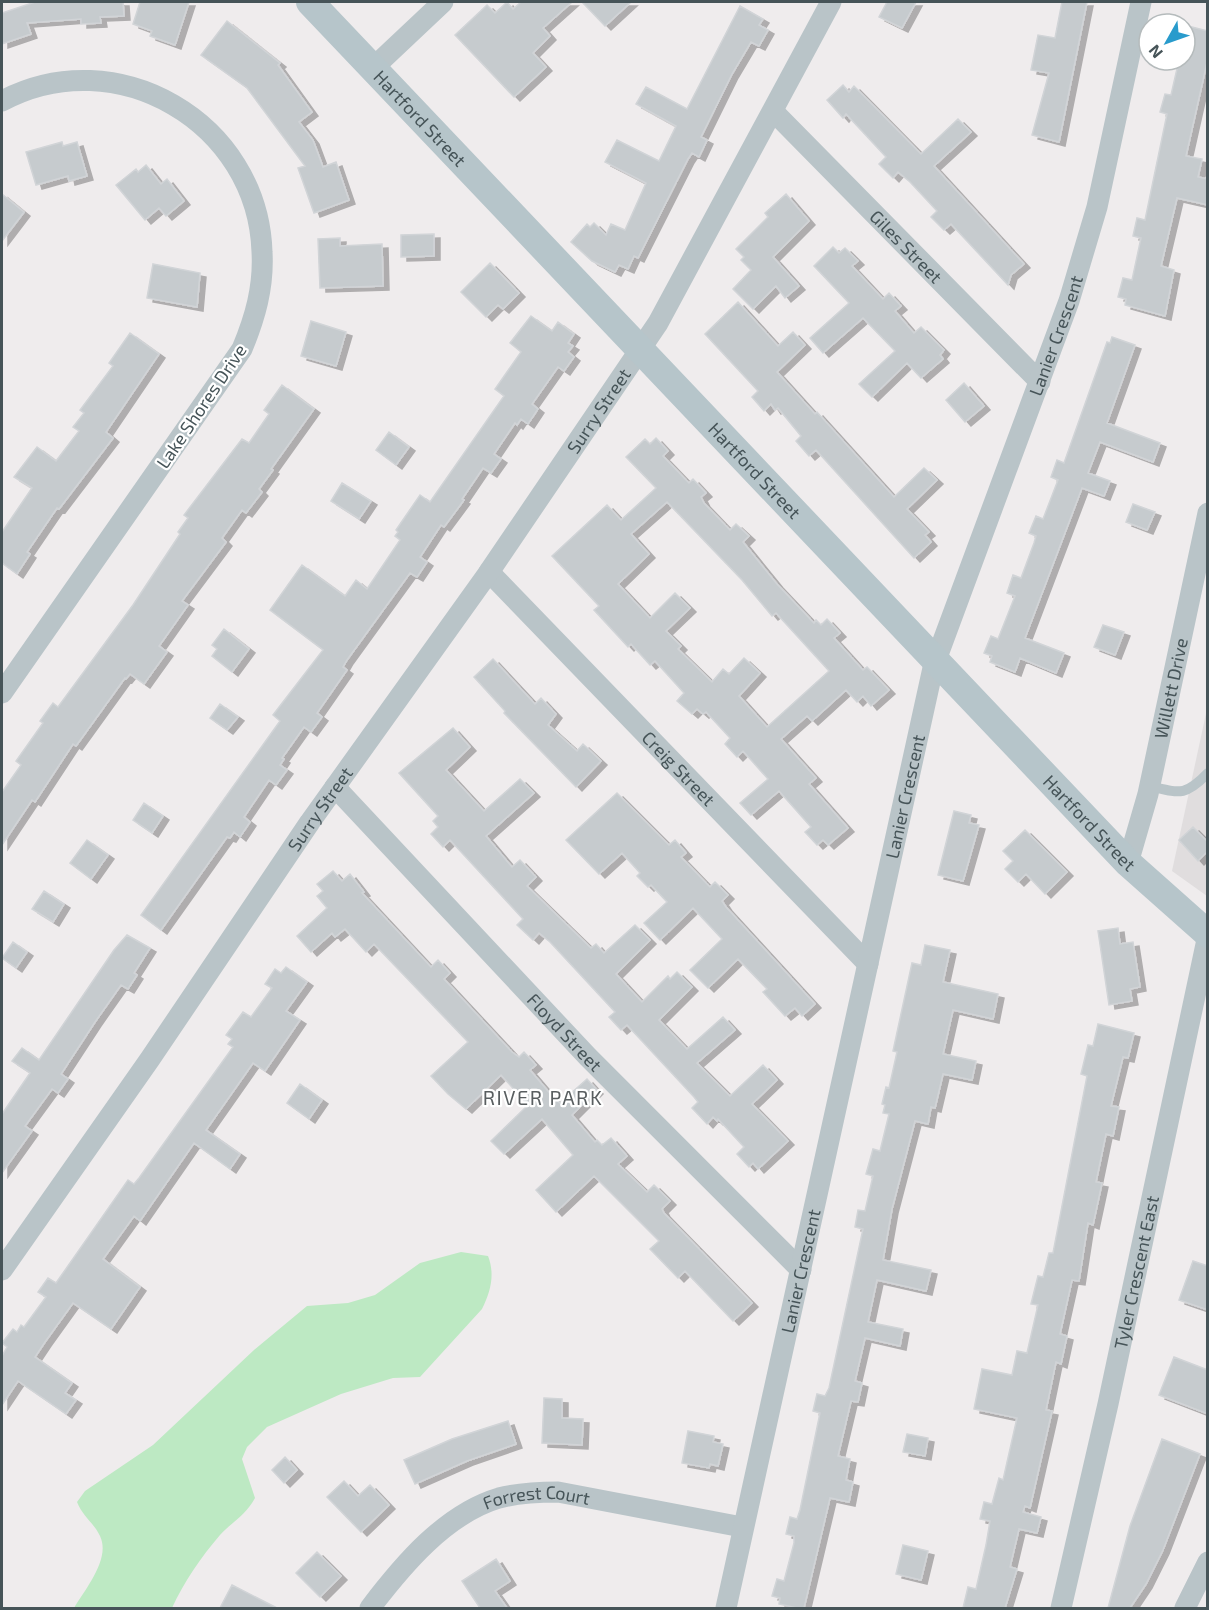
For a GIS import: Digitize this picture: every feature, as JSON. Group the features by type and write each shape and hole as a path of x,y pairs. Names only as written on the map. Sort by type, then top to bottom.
{"street":[{"name":"Hartford Street","path":"310,2 1128,863 1208,935"},
{"path":"373,68 443,2"},
{"path":"640,349 658,323 831,2"},
{"name":"Lanier Crescent","path":"726,1608 742,1527 936,659 1069,301 1097,207 1141,2"},
{"name":"Lake Shores Drive","path":"2,101 47,83 77,79 106,80 141,89 174,105 213,137 232,162 254,210 262,251 261,290 254,320 242,349 2,693"},
{"name":"Giles Street","path":"773,111 1040,382"},
{"name":"Surry Street","path":"2,1270 335,787 489,572 640,349"},
{"name":"Willett Drive","path":"1128,863 1150,786 1208,513"},
{"name":"Creig Street","path":"489,572 868,964"},
{"name":"Floyd Street","path":"335,787 588,1057 801,1270"},
{"name":"Tyler Crescent East","path":"1061,1608 1108,1404 1208,935"},
{"name":"Forrest Court","path":"370,1608 420,1551 459,1517 498,1498 528,1492 558,1491 742,1527"},
{"path":"1185,1608 1208,1562"}],"lane":[{"path":"1150,786 1180,793 1194,788 1208,773"}],"shaded area":[{"path":"1207,709 1207,896 1172,871"}],"green space":[{"path":"461,1252 488,1256 491,1283 482,1309 420,1377 393,1378 341,1394 267,1427 247,1447 242,1459 255,1498 206,1552 187,1579 172,1608 74,1608 95,1574 102,1554 100,1536 77,1502 85,1491 153,1445 254,1350 307,1306 348,1303 375,1295 420,1263"}],"building":[{"path":"35,2 123,2 124,16 100,17 101,23 81,24 81,19 27,23 31,34 2,44 2,13"},
{"path":"140,2 189,2 175,45 150,36 152,31 133,24"},
{"path":"507,2 513,9 521,2 572,2 543,28 550,36 533,53 546,67 514,97 455,35 487,5 495,13"},
{"path":"582,2 631,2 605,26"},
{"path":"887,2 916,2 902,28 879,17"},
{"path":"1062,2 1087,2 1059,142 1032,135 1049,73 1031,70 1038,35 1055,38"},
{"path":"740,6 763,19 759,25 768,30 759,46 751,42 732,74 701,137 707,140 699,157 692,153 688,159 638,258 634,256 628,269 619,265 615,272 592,261 571,242 587,224 590,227 594,223 606,235 611,224 625,230 646,183 605,162 617,140 659,161 676,126 636,104 646,87 687,109"},
{"path":"227,21 280,63 278,65 312,112 299,122 313,140 323,167 336,162 349,200 314,213 298,168 305,166 247,88 201,55"},
{"path":"1197,28 1208,31 1208,58 1186,156 1202,159 1198,177 1208,179 1208,205 1177,198 1161,266 1174,270 1165,316 1125,305 1126,299 1118,297 1123,278 1132,280 1141,238 1133,236 1137,218 1145,220 1167,114 1160,112 1165,94 1171,95 1176,72 1197,72"},
{"path":"843,85 849,92 854,86 921,154 958,119 971,132 934,166 1024,264 1011,275 1008,285 951,224 944,230 931,217 937,211 910,182 898,172 893,178 879,164 886,157 846,114 843,118 827,100"},
{"path":"62,142 63,146 77,142 87,176 69,181 68,176 36,185 26,152"},
{"path":"146,165 161,184 167,179 184,201 166,216 159,208 145,220 116,185 136,169 138,172"},
{"path":"2,194 24,212 2,241"},
{"path":"786,194 809,221 773,257 799,286 785,298 776,286 753,309 733,289 751,270 741,260 744,257 736,249 768,217 765,213"},
{"path":"434,234 434,256 401,257 401,235"},
{"path":"340,238 340,246 382,244 383,286 320,288 318,239"},
{"path":"833,247 839,253 845,248 858,261 852,266 883,299 889,293 901,306 895,311 914,333 921,327 944,350 940,355 943,359 921,378 907,363 872,397 859,384 895,351 863,318 823,353 810,338 849,303 814,266"},
{"path":"490,263 519,293 503,309 498,305 486,317 461,292"},
{"path":"153,264 200,273 197,307 147,298"},
{"path":"738,302 778,346 793,332 805,345 777,372 815,414 817,412 894,497 924,468 937,480 907,509 929,532 925,535 931,542 914,558 816,450 809,456 796,441 801,436 778,408 775,410 771,404 764,411 752,397 758,391 705,334"},
{"path":"531,316 552,331 558,322 574,334 568,343 573,346 568,352 574,357 564,371 558,367 532,404 538,409 528,424 521,419 517,425 515,423 494,454 501,459 491,473 483,468 462,499 464,500 444,527 441,525 420,557 427,562 417,577 410,573 347,660 343,667 347,670 317,713 322,717 311,732 304,727 282,758 284,759 280,765 287,770 276,785 269,780 244,817 250,822 240,837 234,832 230,838 227,837 161,930 141,915 280,721 273,715 323,650 270,610 302,565 345,596 356,580 367,589 400,540 395,536 398,532 396,530 420,495 430,502 504,396 495,389 521,352 510,343"},
{"path":"311,321 346,332 336,366 301,356"},
{"path":"130,333 159,354 106,432 113,438 59,509 57,508 27,552 30,554 17,574 2,563 2,532 32,488 14,477 37,447 56,461 79,431 73,427 84,413 80,410 113,366 109,363"},
{"path":"1112,337 1135,345 1107,423 1160,443 1153,462 1100,442 1088,473 1110,481 1104,496 1082,488 1025,638 1064,653 1056,673 1020,658 1015,672 990,662 992,656 984,653 991,636 998,639 1015,596 1007,593 1013,575 1021,578 1036,536 1029,533 1036,516 1043,519 1058,480 1051,477 1057,460 1064,463 1107,342 1110,343"},
{"path":"964,383 984,406 965,422 946,400"},
{"path":"282,385 314,409 271,469 273,470 259,489 262,492 246,513 242,510 222,538 226,542 182,601 188,605 159,646 167,652 144,684 130,674 125,678 76,746 73,744 35,802 32,800 2,845 2,792 21,765 16,761 43,723 40,721 53,703 58,707 133,605 180,534 178,532 188,518 184,515 242,439 249,443 269,414 264,410"},
{"path":"389,432 409,447 396,465 376,450"},
{"path":"656,438 668,451 663,456 689,483 693,479 706,493 701,497 704,503 730,530 736,524 749,536 743,542 777,584 814,623 816,620 821,625 827,619 840,633 834,638 863,670 867,667 889,690 871,706 863,696 857,702 846,690 812,721 807,716 781,739 816,778 809,784 848,828 828,845 823,840 817,845 805,832 811,827 779,791 751,815 740,803 768,779 743,751 737,757 725,744 730,738 706,712 703,714 697,709 692,714 677,701 684,693 655,661 650,665 631,644 628,647 594,610 599,606 552,556 607,505 621,520 656,488 626,457 645,439 650,444","holes":["667,502 742,580 772,616 776,613 829,671 767,727 739,696 760,673 744,658 729,674 723,669 712,682 678,649 681,646 666,631 690,608 675,593 650,618 618,584 649,554 631,534"]},
{"path":"342,483 371,501 359,519 331,501"},
{"path":"1133,504 1155,512 1147,530 1126,522"},
{"path":"1103,625 1124,632 1115,655 1094,647"},
{"path":"224,629 249,649 232,672 212,656 217,649 212,645"},
{"path":"493,659 535,704 541,698 556,714 548,725 577,751 583,744 601,761 576,787 504,713 505,711 474,677"},
{"path":"220,704 238,717 227,730 210,718"},
{"path":"453,728 470,747 446,770 484,811 520,779 534,793 486,836 512,867 520,860 536,877 527,886 591,948 596,944 604,953 635,925 650,940 616,974 642,1002 668,976 670,979 677,972 692,987 659,1020 687,1049 723,1017 735,1030 697,1063 730,1096 763,1065 777,1080 752,1104 788,1141 758,1169 753,1163 749,1167 737,1154 744,1147 718,1119 717,1121 713,1117 707,1124 692,1108 698,1102 694,1097 627,1025 621,1030 609,1017 615,1012 550,942 539,933 533,940 517,925 523,919 450,840 443,847 431,834 438,827 433,821 438,816 399,773"},
{"path":"617,793 669,845 675,840 686,853 681,857 710,887 715,882 728,895 722,901 726,907 815,1004 802,1016 795,1008 785,1016 763,992 767,989 738,959 708,988 690,970 722,939 693,908 660,940 644,923 667,902 651,885 648,887 637,876 640,873 622,853 599,874 566,840"},
{"path":"144,803 163,816 152,833 133,820"},
{"path":"954,811 971,815 969,823 979,825 963,881 938,875"},
{"path":"1193,827 1208,842 1208,851 1198,861 1179,840"},
{"path":"1025,830 1067,872 1045,894 1026,874 1018,882 1005,869 1013,861 1003,851"},
{"path":"87,840 108,855 91,879 70,863"},
{"path":"333,871 342,881 350,874 364,892 362,893 431,967 438,960 450,973 444,979 512,1052 519,1057 524,1052 536,1065 530,1070 560,1103 587,1079 597,1090 572,1115 595,1142 597,1140 602,1145 611,1138 627,1156 618,1164 647,1192 654,1185 670,1201 662,1209 664,1213 752,1303 733,1321 685,1271 678,1278 650,1249 659,1241 594,1176 556,1212 536,1190 573,1155 542,1119 504,1154 491,1141 528,1105 501,1075 466,1109 448,1094 431,1076 468,1042 374,944 366,952 345,929 335,937 332,933 311,952 297,936 327,908 317,896 323,891 317,884"},
{"path":"44,891 64,904 53,922 32,909"},
{"path":"1118,928 1120,944 1133,942 1140,987 1130,989 1132,1001 1109,1005 1098,931"},
{"path":"127,935 150,948 134,973 137,975 128,989 121,985 95,1022 61,1074 68,1079 58,1093 52,1089 25,1126 32,1131 2,1173 2,1114 30,1073 12,1061 22,1048 39,1060 114,950"},
{"path":"13,942 27,952 16,968 2,958"},
{"path":"925,945 950,950 943,982 998,994 993,1019 953,1010 943,1054 976,1061 972,1080 943,1074 935,1108 931,1107 928,1124 915,1121 892,1209 883,1260 931,1270 926,1291 877,1280 868,1322 903,1329 900,1346 865,1338 855,1381 862,1383 858,1402 851,1401 838,1456 850,1459 846,1480 853,1482 849,1502 830,1498 804,1608 797,1608 779,1604 780,1598 772,1596 777,1579 784,1581 794,1543 794,1536 786,1534 790,1517 797,1519 800,1510 820,1413 813,1411 817,1394 825,1396 829,1388 863,1229 855,1227 858,1210 865,1211 873,1176 866,1174 873,1149 880,1151 889,1114 883,1113 885,1105 882,1104 886,1087 889,1088 897,1052 893,1051 912,963 921,965"},
{"path":"286,967 307,982 286,1011 300,1020 265,1071 253,1063 206,1130 240,1154 230,1169 194,1143 140,1221 134,1216 103,1259 140,1287 111,1329 73,1303 45,1342 35,1357 72,1383 65,1393 76,1400 66,1414 18,1381 2,1405 2,1356 7,1347 2,1343 13,1329 17,1332 21,1325 24,1327 46,1297 38,1292 48,1278 56,1283 128,1180 134,1184 139,1178 233,1047 228,1044 232,1039 226,1035 243,1012 251,1017 272,988 265,984 275,969 281,973"},
{"path":"1098,1024 1134,1033 1128,1058 1123,1057 1111,1106 1119,1107 1113,1136 1106,1134 1096,1182 1102,1183 1093,1225 1088,1223 1079,1281 1072,1280 1060,1334 1067,1336 1061,1364 1056,1362 1046,1410 1052,1411 1030,1508 1025,1506 1023,1512 1041,1517 1037,1533 1019,1529 1010,1567 1017,1569 1005,1608 963,1608 968,1587 976,1589 986,1545 990,1521 980,1519 984,1502 992,1504 999,1478 1003,1480 1017,1418 974,1409 982,1369 1012,1375 1017,1351 1027,1353 1038,1305 1031,1304 1038,1276 1043,1277 1049,1253 1053,1253 1087,1076 1081,1074 1088,1045 1093,1046"},
{"path":"300,1084 322,1100 309,1119 287,1103"},
{"path":"1193,1261 1208,1266 1208,1310 1179,1300"},
{"path":"1174,1357 1208,1370 1208,1414 1159,1395"},
{"path":"544,1398 562,1399 562,1418 583,1419 582,1445 542,1443"},
{"path":"508,1421 516,1444 467,1461 415,1484 404,1460 452,1439"},
{"path":"688,1431 714,1436 713,1442 723,1444 718,1466 710,1464 709,1468 682,1463"},
{"path":"907,1434 928,1438 925,1456 903,1452"},
{"path":"1162,1439 1200,1454 1163,1550 1146,1584 1130,1608 1108,1608 1130,1526"},
{"path":"285,1457 297,1470 284,1483 272,1470"},
{"path":"344,1481 358,1496 370,1485 389,1505 361,1532 327,1497"},
{"path":"903,1545 928,1551 921,1580 896,1574"},
{"path":"317,1552 341,1576 320,1597 296,1573"},
{"path":"496,1559 510,1581 495,1591 507,1608 480,1608 462,1581"},
{"path":"232,1585 277,1608 220,1608"}],"district":[{"name":"RIVER PARK","path":"543,1097"}]}
